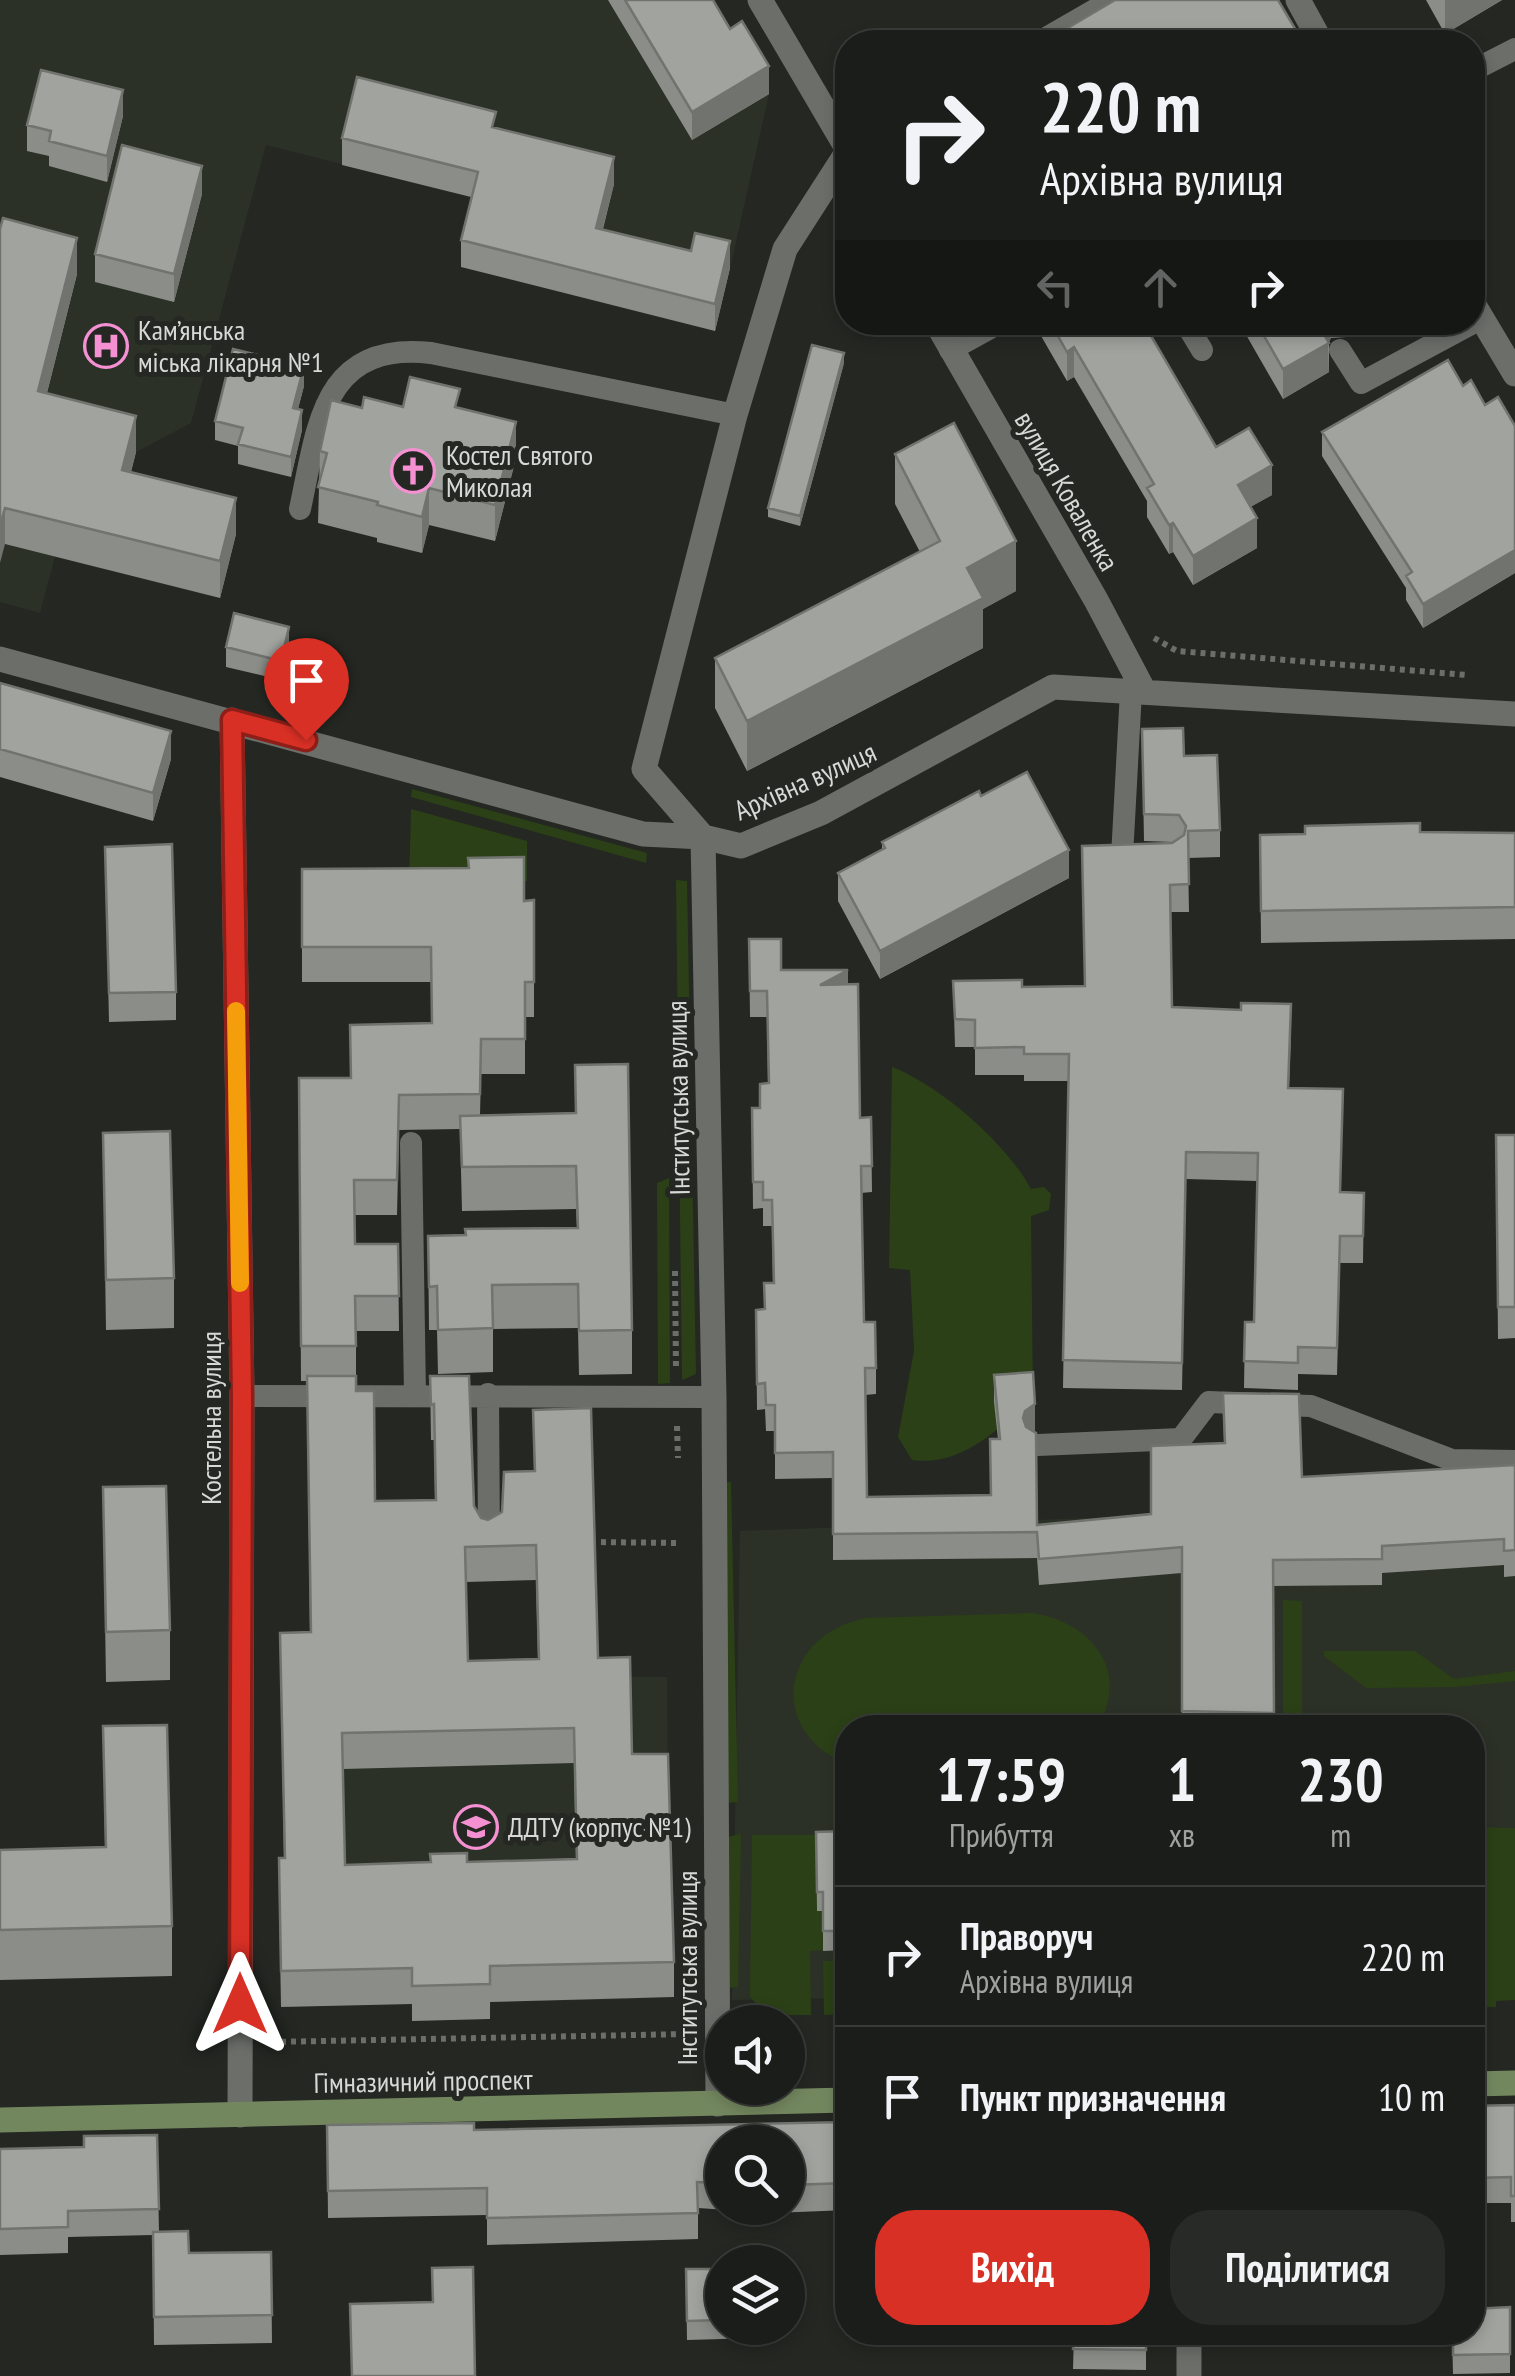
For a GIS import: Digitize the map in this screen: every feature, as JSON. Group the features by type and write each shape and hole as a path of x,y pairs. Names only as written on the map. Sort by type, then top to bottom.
{"main road":[{"path":"1485,2084 1515,2083"},
{"name":"Гімназичний проспект","path":"805,2101 835,2100"},
{"name":"Гімназичний проспект","path":"0,2120 705,2104"}],"street":[{"path":"760,0 835,128"},
{"path":"1063,30 1115,0"},
{"path":"1298,0 1314,30"},
{"path":"703,837 644,769 735,415 785,249 835,170"},
{"path":"1485,323 1515,374"},
{"name":"вулиця Коваленка","path":"942,335 1096,600 1138,691"},
{"name":"Архівна вулиця","path":"0,659 643,834 703,837 741,846 821,813 1054,687 1515,714"},
{"name":"Костельна вулиця","path":"232,720 242,1396 240,2116"},
{"name":"Інститутська вулиця","path":"703,837 714,1397 717,2005"},
{"path":"1189,2345 1189,2376"}],"lane":[{"path":"1485,64 1515,49"},
{"path":"950,350 977,335"},
{"path":"1193,335 1202,350"},
{"path":"1340,350 1361,384 1438,335"},
{"path":"300,510 323,407 348,372 380,354 404,350 431,353 735,415"},
{"path":"1138,691 1122,857 1154,856"},
{"path":"410,1143 416,1395"},
{"path":"488,1394 489,1542"},
{"path":"242,1396 714,1397"},
{"path":"1038,1445 1181,1439 1210,1402 1243,1403 1311,1406 1452,1460 1515,1460"}],"path":[{"path":"1146,623 1156,640 1177,651 1479,676"},
{"path":"675,1264 678,1470"},
{"path":"680,1525 682,1563"},
{"path":"580,1542 681,1543"},
{"path":"240,2042 695,2034"}],"shaded area":[{"name":"Кам’янська міська лікарня №1","path":"0,0 696,0 769,94 730,269 602,230 266,145 191,423 136,452 106,570 55,557 40,613 0,602"},
{"path":"1515,1502 1515,1985 1485,1986 1485,1715 835,1715 835,1998 732,2000 740,1531"},
{"name":"ДДТУ (корпус №1)","path":"468,1675 667,1677 668,1789 635,1894 637,1999 491,2002 490,2019 412,2021 411,2004 281,2007 279,1894 286,1893 282,1770"}],"green space":[{"path":"412,789 647,853 646,863 411,797"},
{"path":"411,809 527,841 527,881 409,882"},
{"path":"676,880 687,881 696,1374 682,1380"},
{"path":"892,1067 951,1102 1006,1153 1031,1189 1044,1187 1051,1194 1049,1210 1031,1216 1033,1398 978,1443 947,1458 930,1461 912,1460 898,1437 914,1351 910,1270 889,1268"},
{"path":"669,1178 670,1383 658,1384 657,1183"},
{"path":"719,1482 731,1482 738,1802 725,1803"},
{"path":"1283,1600 1302,1601 1302,1715 1283,1715"},
{"path":"1032,1613 1053,1618 1072,1626 1099,1652 1110,1687 1107,1706 1103,1715 835,1715 835,1757 821,1749 804,1729 795,1707 794,1684 802,1662 816,1642 838,1627 867,1618"},
{"path":"1324,1651 1415,1651 1454,1679 1515,1671 1515,1681 1455,1687 1366,1688 1324,1656"},
{"path":"1485,1827 1515,1828 1515,2000 1496,2001 1496,2007 1485,2007"},
{"path":"741,1834 738,1987 729,1988 727,1837"},
{"path":"752,1835 817,1835 817,1911 823,1911 823,1950 810,1951 811,2015 805,2015 805,2005 758,2005 750,1997"},
{"path":"823,1961 835,1961 835,2015 824,2015"}],"building":[{"path":"625,0 713,0 730,29 742,21 769,66 692,112"},
{"path":"1115,0 1278,0 1296,30 1067,30"},
{"path":"41,70 123,90 107,156 49,141 51,131 27,125"},
{"path":"357,77 496,112 492,127 614,157 596,228 691,251 695,233 730,241 715,304 461,240 478,172 342,138"},
{"path":"122,145 202,166 174,274 95,254"},
{"path":"3,218 77,238 38,391 136,416 122,470 236,498 220,561 5,508 0,526"},
{"path":"1057,335 1151,335 1216,447 1249,428 1272,465 1238,485 1257,518 1193,556 1147,488 1154,484 1074,347 1067,352"},
{"path":"1263,335 1324,335 1329,343 1283,369"},
{"path":"812,345 844,353 800,516 768,508"},
{"path":"233,349 304,366 293,408 302,410 291,457 238,444 243,428 215,421"},
{"path":"1448,360 1463,386 1471,380 1485,405 1498,397 1515,426 1515,550 1423,604 1406,576 1412,572 1322,432"},
{"name":"Костел Святого Миколая","path":"410,377 460,389 455,407 516,422 495,505 429,488 422,517 318,487 327,453 320,451 331,400 362,408 364,397 403,407"},
{"path":"954,423 1016,541 967,568 983,598 747,721 715,658 940,541 895,454"},
{"path":"234,613 289,627 281,661 226,647"},
{"path":"0,683 171,731 153,793 0,749"},
{"path":"1183,728 1184,756 1217,755 1220,830 1188,831 1189,884 1170,885 1172,1007 1241,1010 1241,1003 1291,1004 1288,1088 1343,1089 1340,1192 1364,1193 1363,1236 1340,1236 1337,1348 1298,1347 1298,1363 1244,1361 1245,1322 1254,1322 1258,1153 1186,1152 1182,1363 1063,1360 1069,1054 1024,1054 1024,1047 975,1048 975,1020 955,1019 953,981 1022,980 1022,987 1085,986 1082,846 1172,843 1184,835 1186,826 1179,815 1144,814 1142,729"},
{"path":"1027,772 1069,850 880,951 838,873 885,848 882,842 979,791 981,796"},
{"path":"1420,823 1420,832 1515,833 1515,907 1261,911 1260,835 1305,834 1305,826"},
{"path":"172,844 176,992 109,993 105,847"},
{"path":"524,857 524,901 534,900 534,982 525,982 525,1039 481,1039 480,1094 399,1095 397,1180 354,1180 355,1244 398,1244 399,1296 355,1296 356,1346 301,1346 299,1078 351,1078 350,1025 432,1023 431,947 302,947 302,869 469,868 468,858"},
{"path":"749,939 781,939 781,970 848,970 820,985 858,984 860,1118 871,1117 872,1166 861,1166 864,1322 875,1322 876,1368 865,1368 867,1497 991,1495 990,1439 1000,1439 994,1375 1033,1372 1035,1404 1025,1411 1023,1418 1026,1427 1036,1433 1037,1525 1151,1514 1151,1446 1225,1443 1223,1393 1299,1394 1302,1477 1515,1465 1515,1550 1504,1551 1504,1539 1382,1546 1382,1559 1273,1560 1274,1713 1182,1711 1182,1547 1039,1559 1037,1532 833,1534 833,1452 775,1453 775,1405 766,1405 765,1383 757,1384 756,1310 765,1309 764,1283 774,1283 772,1200 763,1200 763,1182 753,1182 752,1108 760,1108 760,1084 769,1083 767,991 750,991"},
{"path":"628,1064 632,1330 579,1331 578,1284 492,1285 493,1328 438,1330 437,1286 429,1287 428,1236 466,1235 465,1229 578,1228 576,1166 462,1167 460,1116 576,1113 575,1065"},
{"path":"170,1131 174,1278 106,1280 103,1133"},
{"path":"1496,1135 1515,1135 1515,1307 1498,1307"},
{"path":"307,1376 356,1376 356,1391 374,1391 375,1501 436,1500 430,1376 469,1376 474,1506 481,1518 488,1520 502,1512 504,1472 535,1471 533,1410 591,1408 598,1658 630,1657 632,1754 668,1754 674,1962 490,1966 490,1984 412,1986 412,1968 281,1971 279,1858 285,1858 280,1633 311,1632","holes":["536,1545 539,1659 468,1661 465,1547","574,1728 577,1859 467,1862 467,1853 430,1854 431,1862 345,1865 342,1733"]},
{"path":"166,1486 170,1630 106,1632 103,1487"},
{"path":"167,1725 172,1926 0,1930 0,1850 106,1847 103,1726"},
{"path":"835,1831 835,1931 823,1931 823,1892 817,1892 816,1832"},
{"path":"1515,2105 1515,2196 1511,2196 1511,2177 1485,2178 1485,2106"},
{"path":"835,2122 835,2183 805,2184 805,2125 708,2125"},
{"path":"474,2123 474,2130 705,2125 705,2182 697,2182 698,2213 487,2218 487,2188 328,2191 327,2125"},
{"path":"157,2135 159,2209 68,2211 68,2227 0,2229 0,2149 84,2147 84,2136"},
{"path":"188,2231 189,2253 271,2252 272,2315 154,2317 153,2232"},
{"path":"473,2267 475,2376 352,2376 350,2304 433,2302 432,2268"},
{"path":"686,2269 705,2269 705,2320 687,2321"},
{"path":"1510,2307 1510,2354 1453,2355 1453,2345 1485,2345 1485,2308"},
{"path":"1073,2345 1146,2345 1146,2350 1073,2349"}],"slow traffic":[{"path":"236,1011 240,1283"}],"place":[{"name":"Кам’янська міська лікарня №1","path":"106,346"},
{"name":"Костел Святого Миколая","path":"413,471"},
{"name":"ДДТУ (корпус №1)","path":"476,1827"}],"route":[{"path":"240,2004 242,1396 232,720 306,740"}]}
